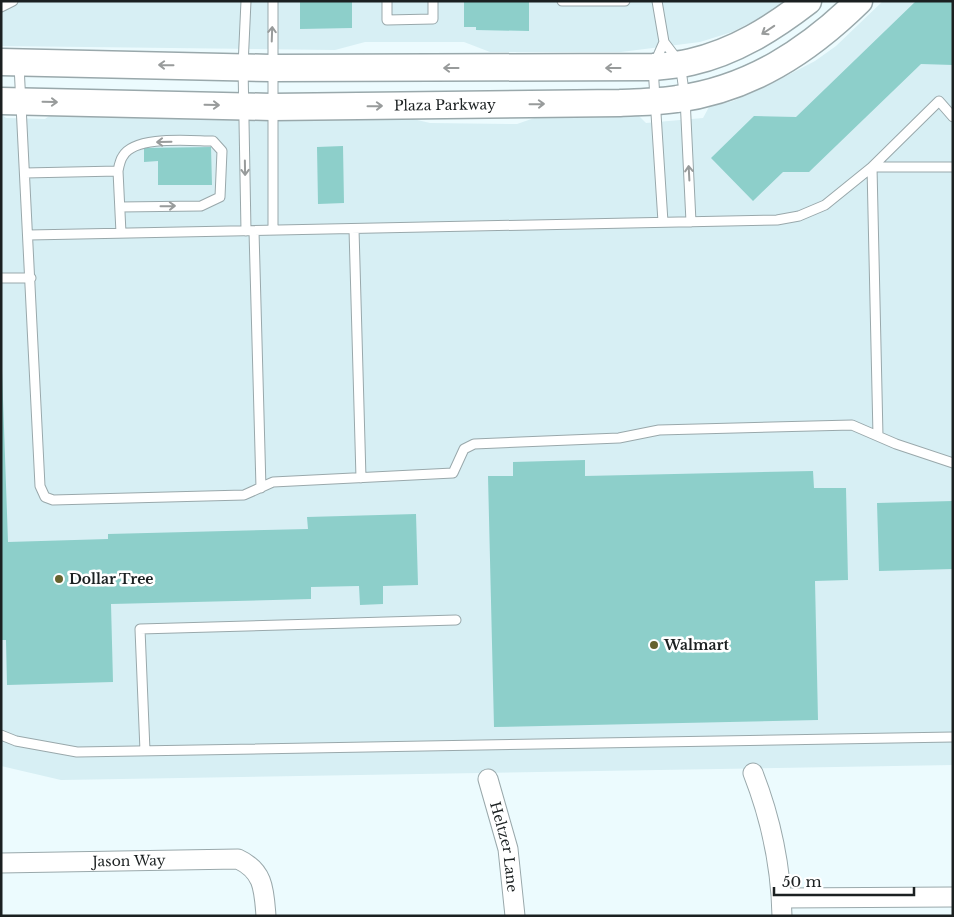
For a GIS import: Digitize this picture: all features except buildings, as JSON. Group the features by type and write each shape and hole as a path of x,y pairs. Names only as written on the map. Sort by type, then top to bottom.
{"street":[{"path":"10,62 272,68 653,67 680,63 726,51 762,34 808,1"},
{"name":"Plaza Parkway","path":"11,101 272,107 655,101 685,98 746,81 785,62 813,43 860,1"},
{"path":"753,772 765,804 776,848 782,907 953,897"},
{"name":"Heltzer Lane","path":"488,779 508,849 515,916"},
{"name":"Jason Way","path":"1,863 238,859 254,869 262,881 266,916"}],"lane":[{"path":"1,7 13,1"},
{"path":"246,1 243,66 244,106 261,488"},
{"path":"273,1 273,230"},
{"path":"387,1 387,20 433,19 433,1"},
{"path":"562,1 625,1"},
{"path":"657,1 664,42 680,63 685,98 692,222"},
{"path":"663,222 653,67 664,42"},
{"path":"10,62 11,101 25,173 40,486 44,497 53,500 244,495 273,482 453,473 464,449 474,444 619,438 660,430 852,425 953,463"},
{"path":"29,235 777,220 799,216 825,205 872,167 939,101 953,117"},
{"path":"120,208 202,206 220,197 222,151 213,141 145,142 132,147 123,155 118,171 121,233"},
{"path":"872,167 953,167"},
{"path":"872,167 878,436"},
{"path":"25,173 118,171"},
{"path":"354,229 361,478"},
{"path":"1,278 31,278"},
{"path":"145,751 140,629 456,620"},
{"path":"1,735 16,741 77,752 953,737"}],"shaded area":[{"path":"1,1 786,1 775,10 732,32 700,42 621,52 490,52 464,42 365,42 335,50 1,46"},
{"path":"883,1 953,1 953,765 61,780 1,766 1,114 6,118 45,119 56,111 291,120 297,114 396,115 430,123 517,124 543,115 638,115 646,123 703,118 709,107 733,101 815,61 836,46"}],"place":[{"name":"Dollar Tree","path":"59,579"},
{"name":"Walmart","path":"654,645"}]}
